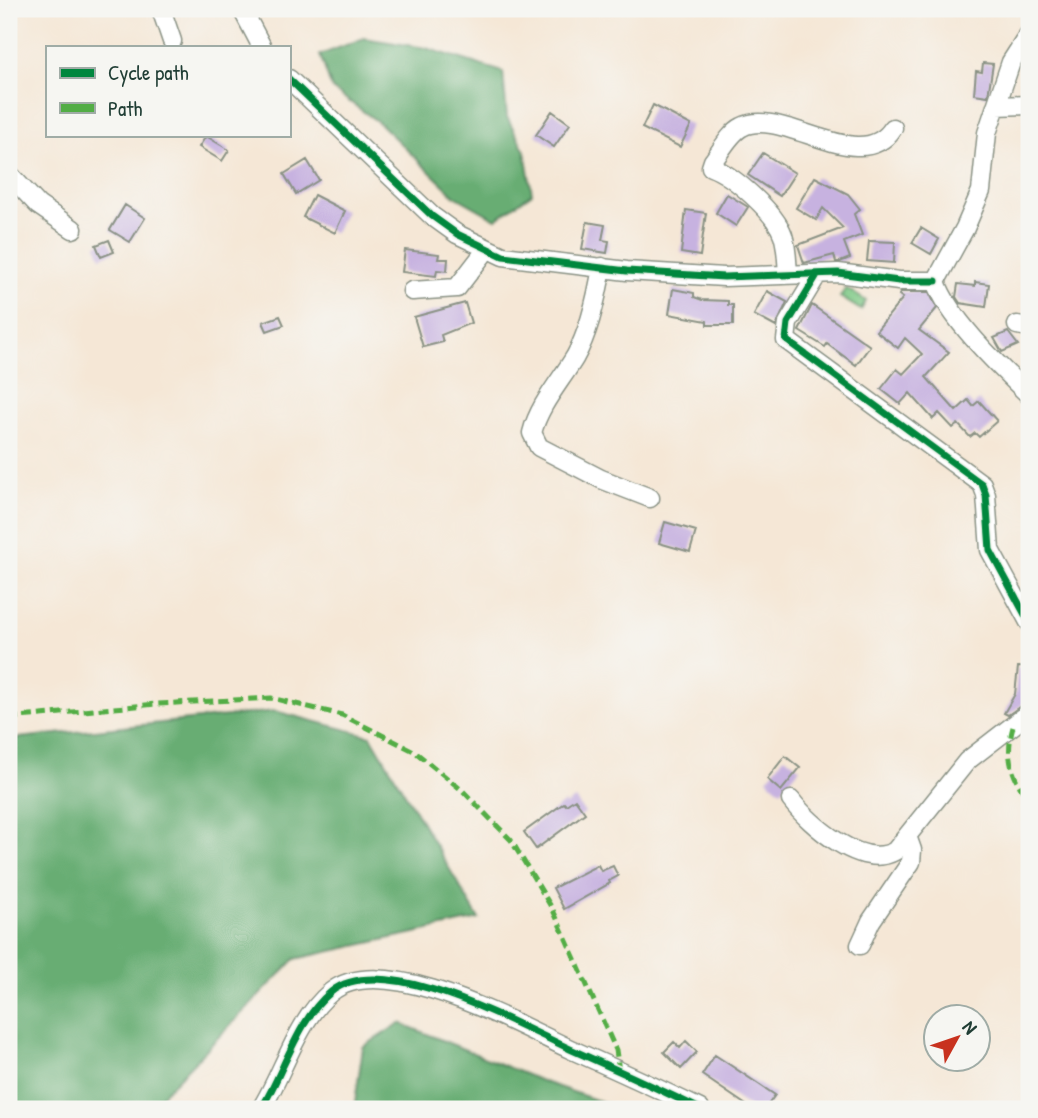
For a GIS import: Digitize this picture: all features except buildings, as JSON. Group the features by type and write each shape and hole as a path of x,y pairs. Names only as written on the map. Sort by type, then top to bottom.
{"street":[{"path":"161,9 172,41"},
{"path":"242,9 251,32 261,46"},
{"path":"936,281 965,228 981,191 987,133 1011,62 1029,34"},
{"path":"290,80 432,216 457,234 503,256 724,276 838,273 899,281 936,281"},
{"path":"996,106 1029,105"},
{"path":"788,274 783,235 743,187 723,172 711,167 713,160 742,126 752,124 787,129 853,145 874,142 889,134 893,128"},
{"path":"9,174 38,205 73,229"},
{"path":"412,291 457,288 487,249"},
{"path":"602,267 596,302 576,354 536,418 532,433 539,447 601,479 650,498"},
{"path":"817,275 788,323 786,340 982,484 986,495 990,550 1029,622"},
{"path":"936,281 948,304 977,343 1029,395"},
{"path":"791,800 805,817 822,831 863,853 884,856 895,851 967,761 1029,713"},
{"path":"860,945 871,921 911,862 912,850 906,836"},
{"path":"261,1109 311,1015 331,992 342,985 360,981 392,980 452,994 699,1109"}],"green space":[{"path":"364,38 426,48 503,72 507,117 525,151 532,193 496,219 455,196 378,122 332,89 320,55"},
{"path":"846,288 866,301 861,310 840,297"},
{"path":"275,711 371,736 479,919 295,959 148,1109 9,1109 9,739"},
{"path":"400,1023 544,1082 622,1109 354,1109 363,1047"}],"marked path":[{"path":"9,718 157,704 271,698 342,715 414,751 463,791 511,840 553,910 616,1050 619,1071"},
{"path":"1013,727 1011,765 1029,800"}],"cycle path":[{"path":"290,80 432,216 457,234 503,256 627,271 724,277 838,273 899,281 936,281"},
{"path":"817,275 788,323 786,340 982,484 986,495 990,550 1029,622"},
{"path":"261,1109 300,1032 319,1004 331,992 354,981 383,979 416,985 485,1009 700,1109"}]}
